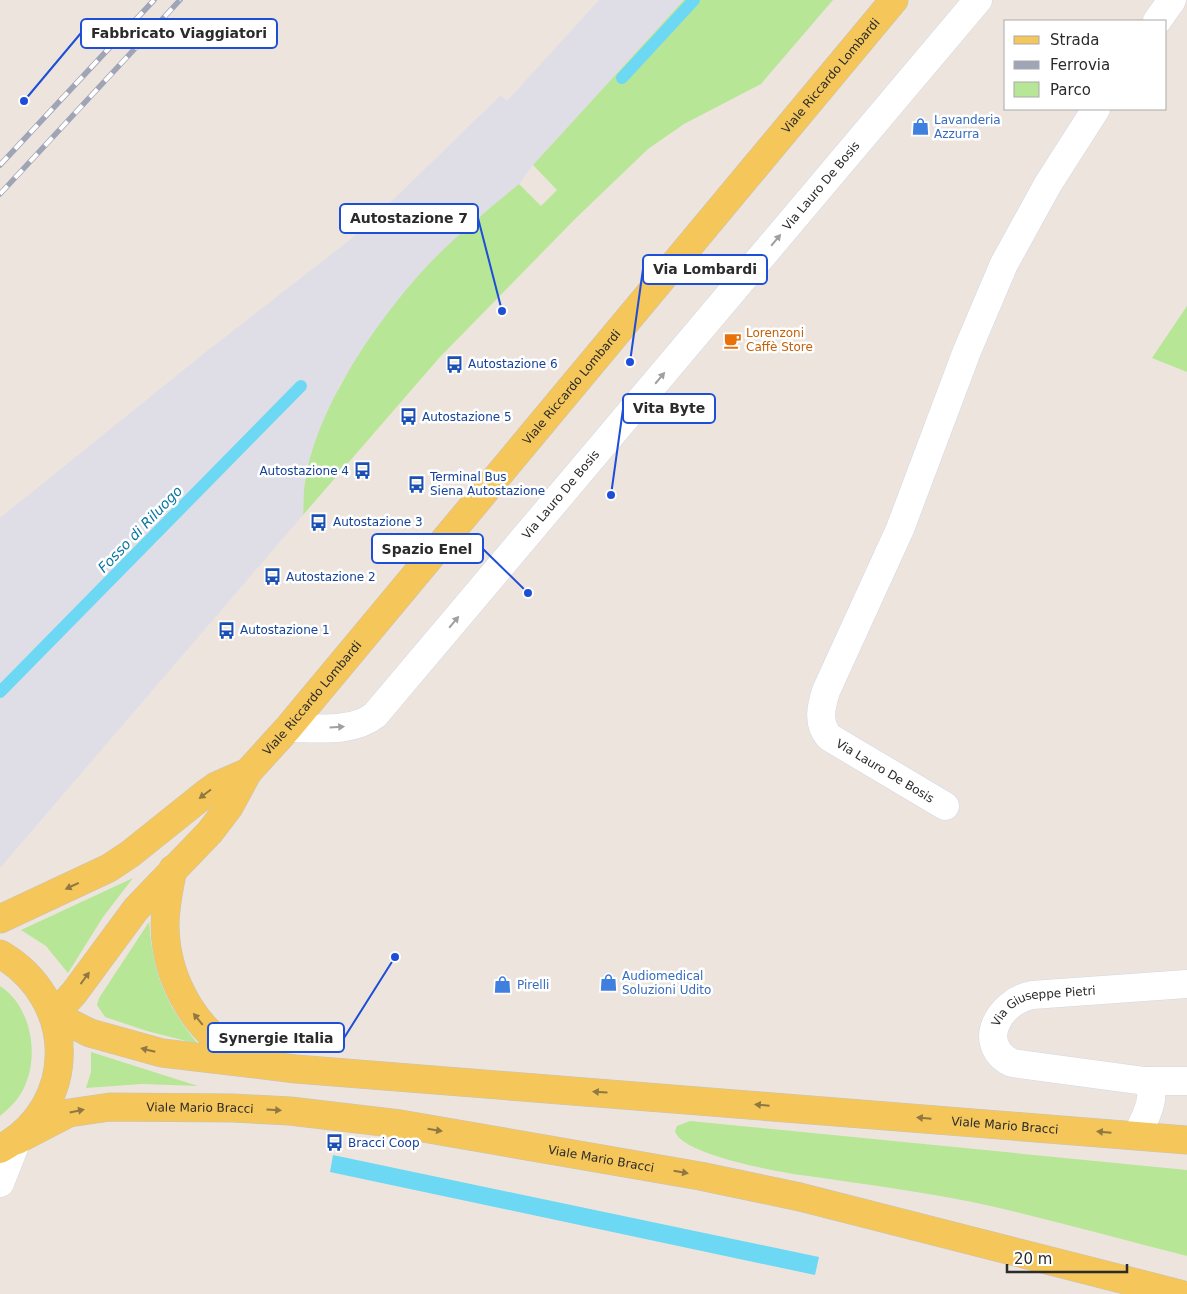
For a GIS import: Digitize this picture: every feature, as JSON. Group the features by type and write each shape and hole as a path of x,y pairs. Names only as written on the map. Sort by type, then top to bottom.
{"main road":[{"name":"Viale Riccardo Lombardi","path":"54,1015 74,993 116,933 173,869 210,832 229,807 248,772 288,728 894,0"},
{"name":"Viale Riccardo Lombardi","path":"0,919 109,868 130,854 216,786 248,772"},
{"path":"173,869 167,900 165,927 169,959 180,988 193,1014 215,1038 234,1052 265,1065"},
{"path":"0,954 18,964 39,987 54,1015 60,1052 56,1082 44,1110 9,1144"},
{"name":"Viale Mario Bracci","path":"54,1015 90,1034 162,1054 265,1065 1187,1140"},
{"name":"Viale Mario Bracci","path":"9,1144 55,1118 70,1113 110,1107 233,1108 400,1124 700,1176 800,1197 1180,1294"}],"street":[{"name":"Via Lauro De Bosis","path":"288,728 357,725 368,721 375,715 978,0"},
{"path":"1158,20 1172,0"},
{"name":"Via Lauro De Bosis","path":"945,806 829,737 822,726 821,710 826,691 907,511 996,280 1028,217 1095,110"},
{"name":"Via Giuseppe Pietri","path":"1187,984 1032,994 1013,1002 996,1024 994,1043 997,1052 1012,1063 1145,1081 1187,1080"},
{"path":"1137,1135 1151,1099 1152,1091 1145,1081"},
{"path":"0,1183 9,1144"}],"shaded area":[{"path":"599,0 684,0 533,165 519,184 464,231 418,277 381,324 340,384 305,478 303,515 0,868 0,518 207,351 360,232 501,95 507,101"}],"green space":[{"path":"684,0 833,0 761,84 684,124 648,149 575,219 440,357 303,515 306,477 312,451 322,424 349,370 400,297 442,251 519,184 541,206 557,190 533,165"},
{"path":"1187,306 1187,372 1152,358"},
{"path":"133,878 103,917 68,973 46,946 21,930"},
{"path":"149,922 154,957 163,987 177,1015 198,1044 147,1031 105,1017 97,1005 99,998"},
{"path":"0,986 19,1005 25,1017 29,1030 32,1057 30,1071 21,1093 0,1116"},
{"path":"91,1052 198,1086 142,1084 86,1088 91,1072"},
{"path":"690,1121 1187,1170 1187,1256 972,1202 795,1174 734,1161 695,1148 681,1140 675,1131 677,1126"}],"water":[{"path":"333,1155 819,1257 815,1275 330,1172"}],"waterway":[{"name":"Fosso di Riluogo","path":"622,78 694,0"},
{"name":"Fosso di Riluogo","path":"0,692 301,386"}],"railway":[{"path":"0,165 154,0"},
{"path":"0,194 180,0"}],"place":[{"name":"Fabbricato Viaggiatori","path":"24,101"},
{"name":"Lavanderia Azzurra","path":"920,127"},
{"name":"Autostazione 7","path":"502,311"},
{"name":"Lorenzoni Caffè Store","path":"732,340"},
{"name":"Via Lombardi","path":"630,362"},
{"name":"Autostazione 6","path":"454,364"},
{"name":"Autostazione 5","path":"408,417"},
{"name":"Autostazione 4","path":"363,471"},
{"name":"Terminal Bus Siena Autostazione","path":"416,484"},
{"name":"Vita Byte","path":"611,495"},
{"name":"Autostazione 3","path":"319,522"},
{"name":"Autostazione 2","path":"272,577"},
{"name":"Spazio Enel","path":"528,593"},
{"name":"Autostazione 1","path":"226,630"},
{"name":"Synergie Italia","path":"395,957"},
{"name":"Audiomedical Soluzioni Udito","path":"608,983"},
{"name":"Pirelli","path":"503,985"},
{"name":"Bracci Coop","path":"334,1143"}]}
